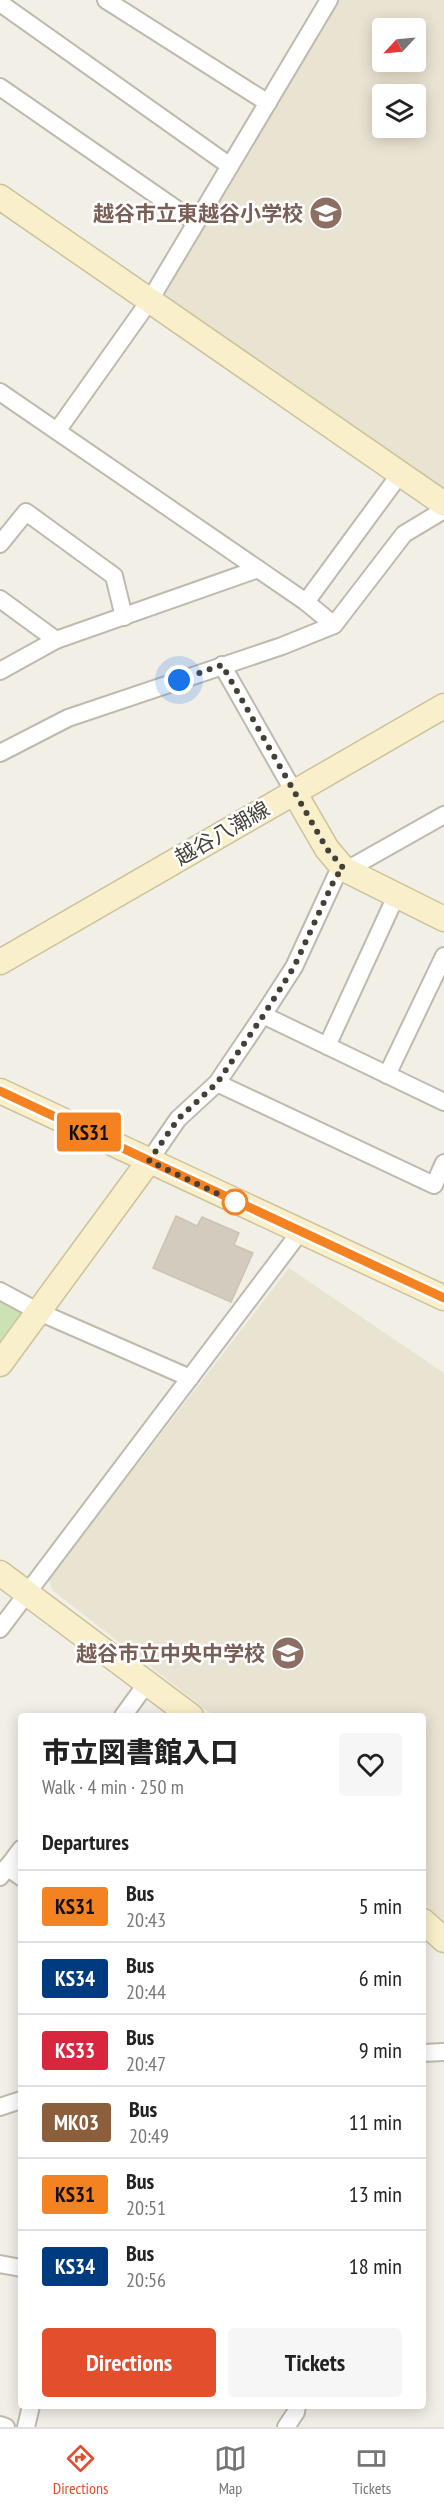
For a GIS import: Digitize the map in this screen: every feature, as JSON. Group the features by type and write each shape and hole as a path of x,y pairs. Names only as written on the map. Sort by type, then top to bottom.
{"street":[{"path":"106,0 268,103"},
{"path":"57,431 150,300 329,0"},
{"path":"0,3 230,166"},
{"path":"0,87 195,222"},
{"path":"0,197 444,504"},
{"path":"0,392 306,602 334,626"},
{"path":"306,602 400,474"},
{"path":"0,753 68,718 334,626 404,534 444,510"},
{"path":"0,543 26,512 114,576 124,617"},
{"path":"0,671 56,640 258,569"},
{"path":"0,599 56,640"},
{"path":"222,665 327,849 344,869 396,896 442,916"},
{"name":"越谷八潮線","path":"0,962 444,706"},
{"path":"0,1364 178,1119 217,1083 294,967 336,876 344,869 444,815"},
{"path":"327,1046 396,896"},
{"path":"387,1075 444,956"},
{"path":"263,1016 387,1075 442,1096"},
{"path":"217,1083 434,1185 444,1163"},
{"path":"0,1091 444,1298"},
{"path":"0,1629 300,1232"},
{"path":"0,1291 39,1311 190,1378"},
{"path":"0,1573 187,1713"},
{"path":"125,1713 147,1683"},
{"path":"4,1872 18,1853"},
{"path":"426,1924 444,1940"},
{"path":"426,2053 444,2052"},
{"path":"0,2107 18,2101"},
{"path":"0,2264 18,2267"},
{"path":"26,2427 30,2409"},
{"path":"286,2427 297,2409"},
{"path":"0,2426 6,2427"}],"shaded area":[{"name":"越谷市立東越谷小学校","path":"335,0 444,0 444,496 157,299"},
{"name":"越谷市立中央中学校","path":"289,1268 444,1373 444,1923 426,1906 426,1713 210,1713 52,1590 49,1579"}],"green space":[{"path":"0,1301 27,1315 0,1351"}],"building":[{"path":"176,1216 197,1226 202,1217 239,1233 234,1245 253,1253 231,1302 153,1268"}],"bus line":[{"name":"KS31","path":"0,1091 444,1298"}],"place":[{"name":"越谷市立東越谷小学校","path":"326,213"},
{"name":"越谷市立中央中学校","path":"288,1653"}],"route":[{"path":"179,680 222,665 327,849 344,869 336,876 294,967 263,1016 217,1083 178,1119 149,1161 235,1202"}]}
